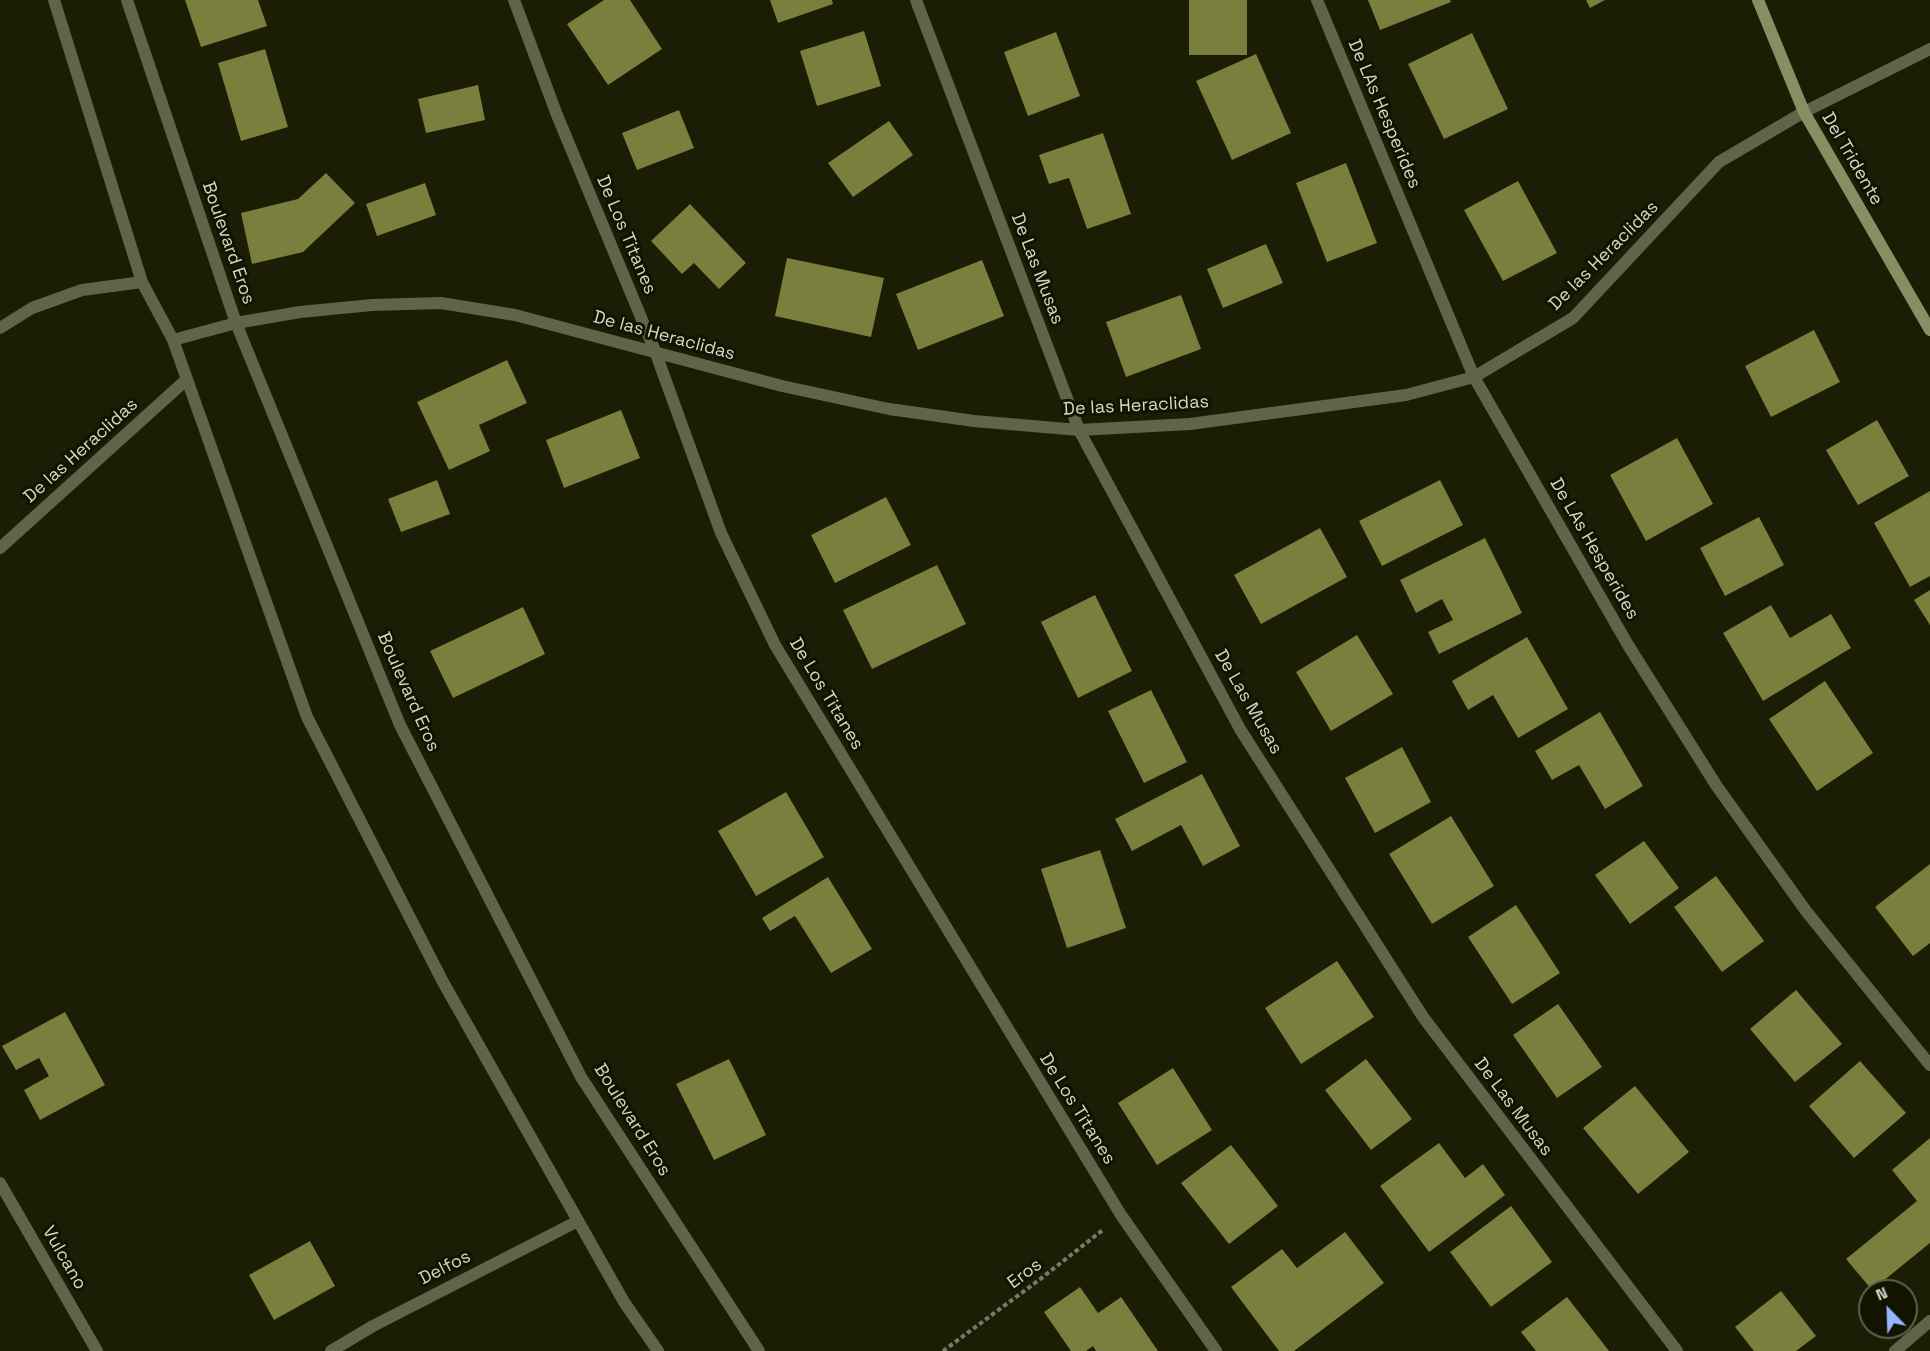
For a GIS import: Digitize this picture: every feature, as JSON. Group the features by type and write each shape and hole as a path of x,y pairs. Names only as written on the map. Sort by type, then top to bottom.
{"main road":[{"name":"Del Tridente","path":"1758,0 1804,112 1930,330"}],"street":[{"path":"54,0 142,282 173,340 307,717 443,982 624,1302 658,1351"},
{"name":"Boulevard Eros","path":"127,0 236,323 400,725 582,1077 759,1351"},
{"name":"De Los Titanes","path":"514,0 557,115 655,351 722,532 775,645 1121,1215 1216,1351"},
{"name":"De Las Musas","path":"916,0 1079,430 1240,729 1423,1017 1677,1351"},
{"name":"De LAs Hesperides","path":"1317,0 1474,376 1628,645 1716,785 1806,912 1930,1065"},
{"name":"De las Heraclidas","path":"173,340 236,323 372,305 441,303 515,315 782,386 889,409 974,421 1079,430 1190,424 1406,394 1474,376 1573,318 1719,162 1804,112 1930,49"},
{"path":"0,328 32,308 82,290 142,282"},
{"name":"De las Heraclidas","path":"0,548 186,380"},
{"name":"Vulcano","path":"0,1183 97,1351"},
{"name":"Delfos","path":"331,1351 373,1326 578,1221"},
{"path":"1895,1351 1930,1322"}],"path":[{"name":"Eros","path":"943,1351 1039,1280 1121,1215"}],"building":[{"path":"185,0 258,0 267,26 201,47"},
{"path":"604,0 630,0 662,49 608,85 567,24"},
{"path":"770,0 832,0 833,4 778,23"},
{"path":"1189,0 1247,0 1247,55 1189,55"},
{"path":"1368,0 1450,0 1451,2 1380,30"},
{"path":"1586,0 1605,0 1590,8"},
{"path":"864,31 881,86 817,106 800,51"},
{"path":"1056,32 1080,96 1028,116 1004,52"},
{"path":"1472,33 1508,109 1444,139 1408,64"},
{"path":"265,49 288,127 241,141 218,63"},
{"path":"1256,54 1291,133 1232,160 1196,81"},
{"path":"478,85 485,120 426,133 418,99"},
{"path":"679,110 694,148 637,170 622,133"},
{"path":"889,121 913,155 853,197 828,163"},
{"path":"1103,133 1131,214 1087,229 1069,178 1049,184 1039,155"},
{"path":"1346,163 1377,243 1327,262 1296,183"},
{"path":"326,173 355,203 303,252 252,264 241,213 298,199"},
{"path":"1518,181 1557,253 1503,281 1464,210"},
{"path":"425,183 436,215 377,236 366,204"},
{"path":"690,204 746,263 719,289 694,263 682,274 651,241"},
{"path":"1266,244 1283,283 1223,308 1207,269"},
{"path":"787,258 884,278 871,337 775,316"},
{"path":"982,260 1004,316 918,350 896,294"},
{"path":"1181,295 1201,349 1126,377 1106,322"},
{"path":"1814,330 1840,382 1771,417 1745,366"},
{"path":"507,360 527,403 479,425 490,451 449,470 417,402"},
{"path":"621,410 640,458 564,488 546,440"},
{"path":"1877,420 1909,476 1858,505 1826,450"},
{"path":"1677,438 1713,504 1646,541 1610,475"},
{"path":"437,480 450,514 401,532 388,499"},
{"path":"1440,480 1463,525 1382,566 1359,521"},
{"path":"1930,491 1930,576 1910,587 1874,523"},
{"path":"886,497 911,545 835,583 811,535"},
{"path":"1759,517 1784,565 1725,596 1700,548"},
{"path":"1320,528 1347,577 1261,624 1234,575"},
{"path":"1485,538 1522,613 1439,654 1428,632 1453,620 1442,599 1416,613 1400,580"},
{"path":"937,565 966,624 872,669 843,610"},
{"path":"1930,590 1930,625 1914,600"},
{"path":"1095,595 1132,671 1078,698 1041,622"},
{"path":"1771,605 1790,638 1831,614 1851,648 1763,701 1723,633"},
{"path":"523,607 545,654 453,698 430,651"},
{"path":"1357,635 1393,694 1331,731 1296,672"},
{"path":"1527,637 1568,709 1518,738 1493,695 1468,710 1452,681"},
{"path":"1825,681 1873,753 1817,791 1769,719"},
{"path":"1151,690 1187,762 1144,783 1108,711"},
{"path":"1600,712 1643,786 1605,809 1579,765 1552,780 1535,751"},
{"path":"1402,747 1431,802 1375,833 1345,778"},
{"path":"1202,774 1240,846 1203,866 1181,825 1132,851 1115,819"},
{"path":"786,792 824,857 756,896 718,831"},
{"path":"1451,816 1494,886 1432,924 1389,854"},
{"path":"1644,841 1679,888 1630,924 1595,875"},
{"path":"1100,850 1126,928 1067,948 1041,869"},
{"path":"1930,864 1930,943 1913,956 1875,907"},
{"path":"1716,876 1764,941 1722,972 1674,907"},
{"path":"828,877 872,949 831,973 795,916 770,931 762,918"},
{"path":"1516,905 1560,973 1512,1004 1468,937"},
{"path":"1337,961 1374,1017 1301,1064 1265,1008"},
{"path":"1796,990 1842,1044 1795,1082 1750,1029"},
{"path":"1558,1004 1602,1067 1557,1098 1513,1035"},
{"path":"65,1012 105,1085 40,1120 24,1090 49,1076 39,1058 16,1070 2,1046"},
{"path":"729,1059 766,1135 714,1160 676,1084"},
{"path":"1366,1059 1412,1119 1371,1150 1325,1090"},
{"path":"1860,1061 1906,1113 1854,1158 1809,1106"},
{"path":"1173,1068 1212,1130 1157,1165 1118,1103"},
{"path":"1635,1086 1689,1152 1638,1194 1583,1128"},
{"path":"1930,1138 1930,1243 1886,1279 1863,1279 1846,1259 1917,1201 1892,1170"},
{"path":"1439,1143 1465,1178 1483,1164 1505,1195 1429,1252 1380,1186"},
{"path":"1231,1145 1278,1206 1229,1244 1181,1183"},
{"path":"1511,1206 1552,1262 1491,1307 1450,1252"},
{"path":"1345,1232 1384,1283 1294,1351 1279,1351 1231,1287 1282,1249 1297,1268"},
{"path":"310,1241 335,1286 274,1320 249,1275"},
{"path":"1080,1287 1098,1313 1121,1297 1158,1351 1096,1351 1093,1346 1086,1351 1071,1351 1044,1312"},
{"path":"1781,1291 1816,1336 1796,1351 1754,1351 1735,1327"},
{"path":"1567,1297 1609,1351 1536,1351 1521,1332"}]}
